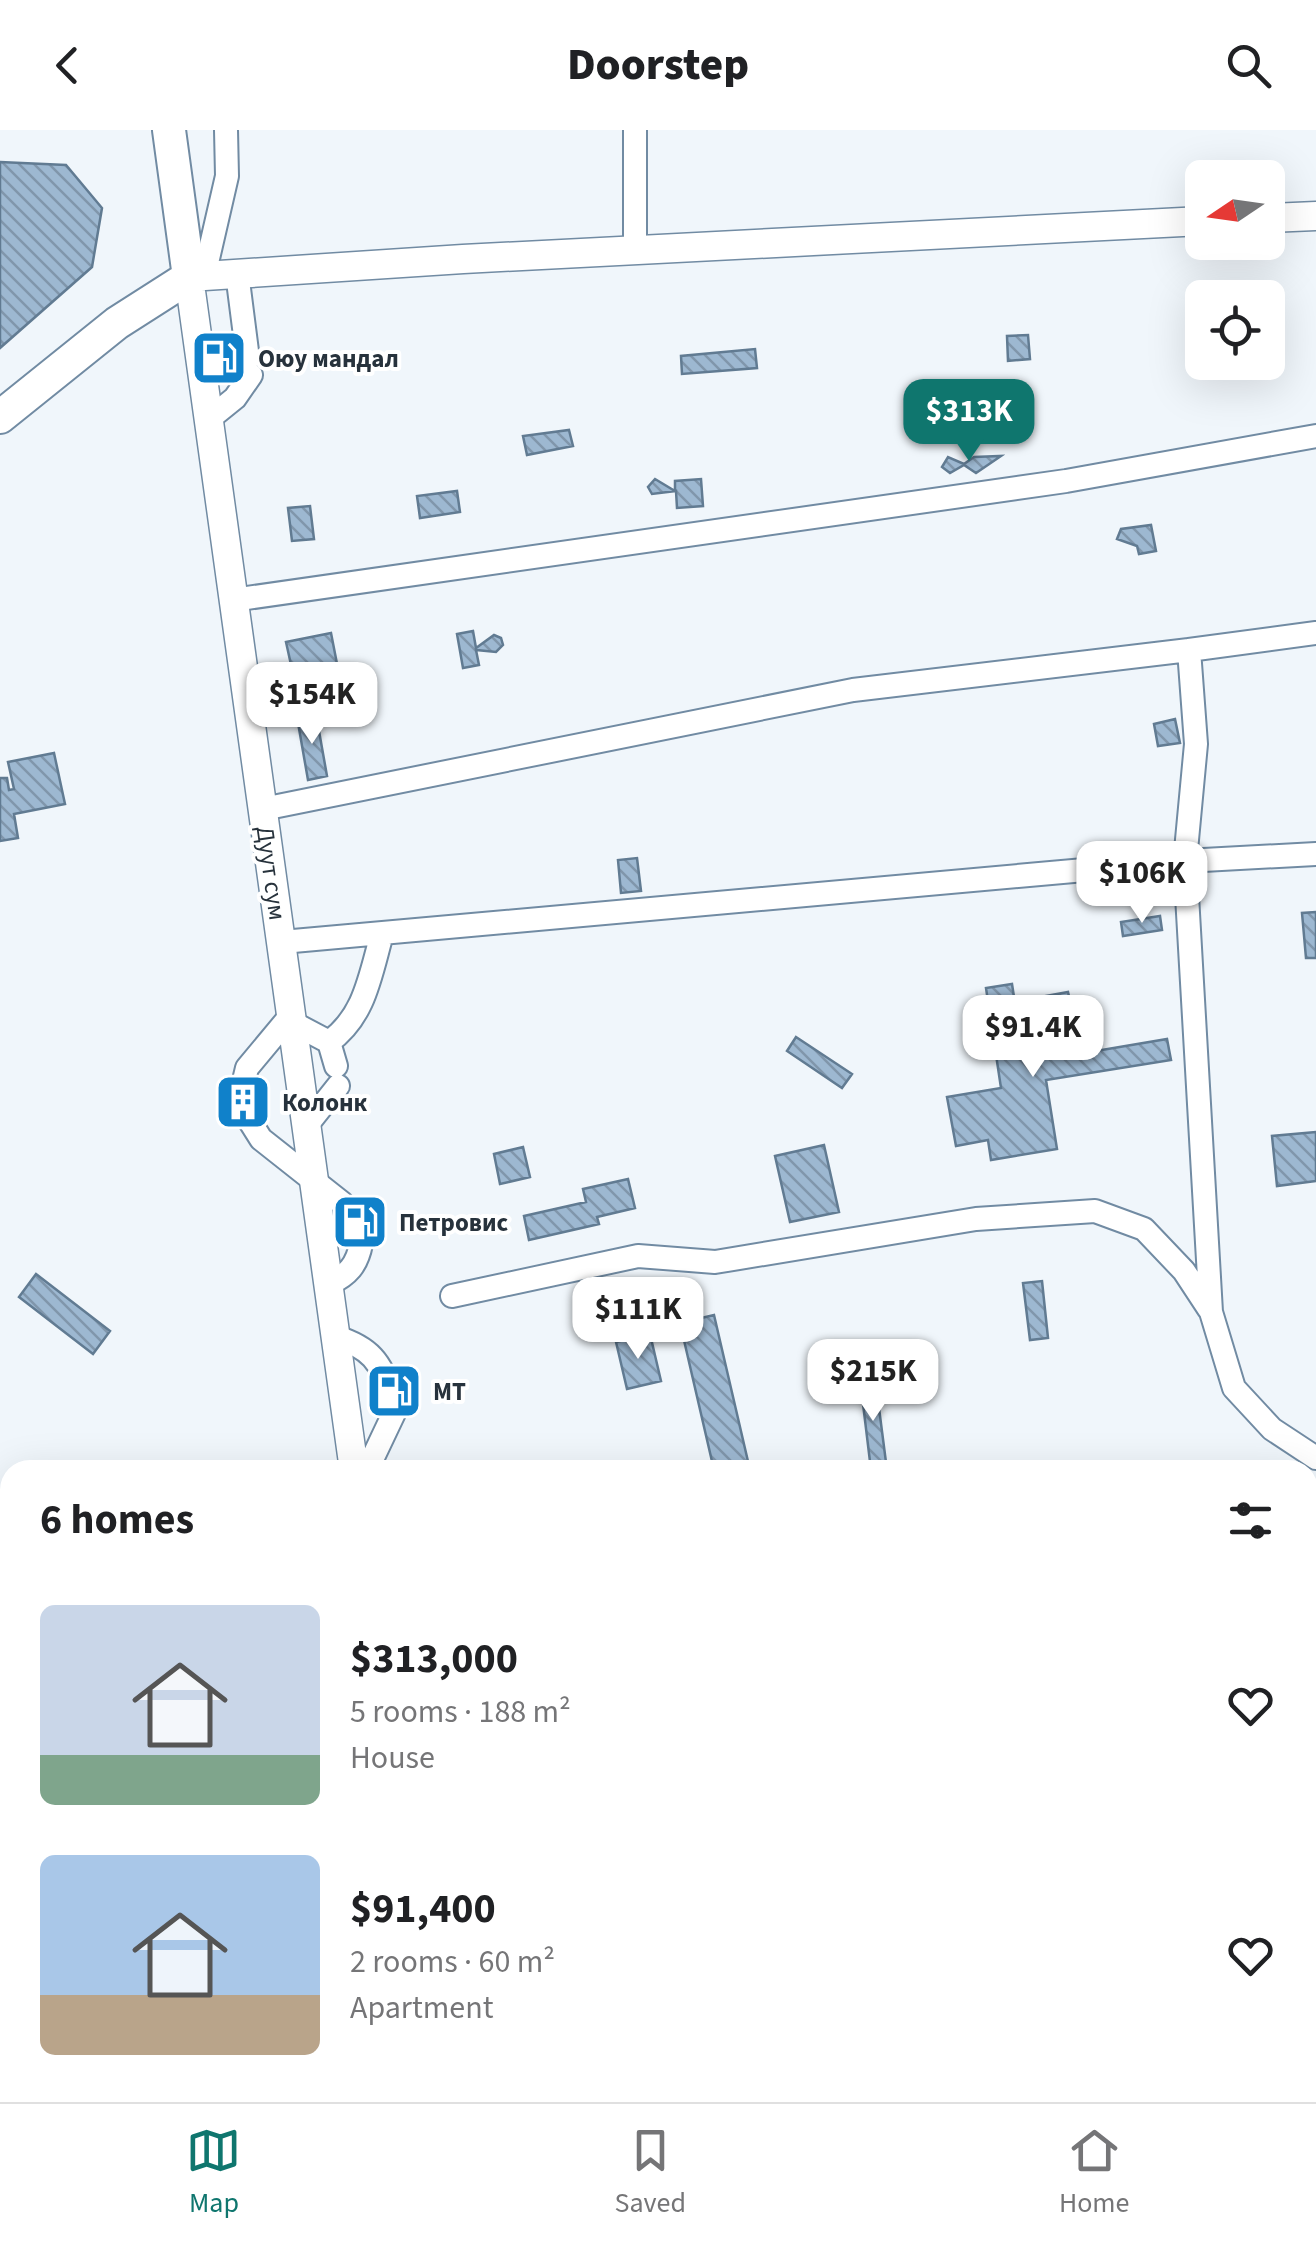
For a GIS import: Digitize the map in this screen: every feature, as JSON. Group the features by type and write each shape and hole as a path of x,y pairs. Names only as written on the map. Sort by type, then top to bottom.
{"highway":[{"path":"0,417 117,323 197,276 169,130"}],"main road":[{"path":"1285,217 1316,216"},
{"path":"197,276 1185,223"},
{"name":"Дуут сум","path":"197,276 209,419 232,600 353,1460"}],"street":[{"path":"197,276 226,176 226,130"},
{"path":"635,130 635,250"},
{"path":"209,419 235,398 250,367 237,273"},
{"path":"232,600 1066,481 1316,436"},
{"path":"263,809 852,690 1316,634"},
{"path":"1188,650 1196,744 1184,861 1211,1312 1234,1388 1272,1428 1316,1458"},
{"path":"282,942 1184,861 1316,854"},
{"path":"330,1042 351,1026 365,997 382,934"},
{"path":"307,1125 337,1076 330,1042 292,1019 247,1068 242,1102 261,1138 342,1203 359,1236 358,1261 342,1278 329,1284"},
{"path":"452,1296 638,1256 715,1262 976,1219 1094,1212 1144,1230 1184,1271 1211,1312"},
{"path":"336,1337 361,1345 375,1358 393,1403 371,1460"}],"building":[{"path":"0,162 66,165 102,208 92,267 0,348"},
{"path":"1028,335 1030,359 1008,361 1007,336"},
{"path":"755,349 757,368 682,374 681,356"},
{"path":"569,430 573,446 527,455 523,436"},
{"path":"1001,456 976,473 964,465 950,473 942,467 948,457 964,464 974,457"},
{"path":"655,479 675,491 675,481 701,479 703,506 677,508 676,491 652,494 648,487"},
{"path":"457,491 460,512 420,518 417,496"},
{"path":"310,506 314,539 292,541 288,508"},
{"path":"1151,525 1156,551 1139,554 1137,546 1117,539 1121,529"},
{"path":"473,631 476,648 494,635 501,638 503,645 496,652 476,650 479,665 463,668 457,634"},
{"path":"331,633 339,674 295,683 286,642"},
{"path":"316,714 327,776 308,780 297,717"},
{"path":"1175,719 1180,743 1158,746 1154,724"},
{"path":"54,753 65,804 14,814 18,838 0,841 0,778 7,778 9,790 14,789 8,762"},
{"path":"637,858 641,891 621,893 618,860"},
{"path":"1316,912 1316,958 1306,958 1302,913"},
{"path":"1160,916 1162,930 1123,936 1121,922"},
{"path":"1012,984 1024,1061 1065,1054 1046,996 1068,992 1077,1031 1092,1032 1090,1052 1167,1039 1171,1060 1046,1080 1057,1149 991,1160 988,1140 956,1146 947,1097 1001,1088 986,988"},
{"path":"796,1037 852,1074 842,1088 787,1051"},
{"path":"1316,1132 1316,1181 1277,1186 1272,1136"},
{"path":"824,1145 839,1212 790,1222 775,1156"},
{"path":"523,1147 530,1177 500,1184 494,1154"},
{"path":"628,1179 635,1208 597,1217 599,1224 529,1240 524,1216 586,1202 583,1189"},
{"path":"36,1274 110,1331 93,1354 19,1297"},
{"path":"1042,1281 1048,1338 1030,1340 1023,1283"},
{"path":"714,1315 748,1460 712,1460 680,1323"},
{"path":"650,1334 661,1381 627,1389 616,1342"},
{"path":"875,1377 886,1460 870,1460 860,1379"}],"place":[{"name":"Оюу мандал","path":"219,358"},
{"name":"Колонк","path":"243,1102"},
{"name":"Петровиc","path":"360,1222"},
{"name":"MT","path":"394,1391"}]}
